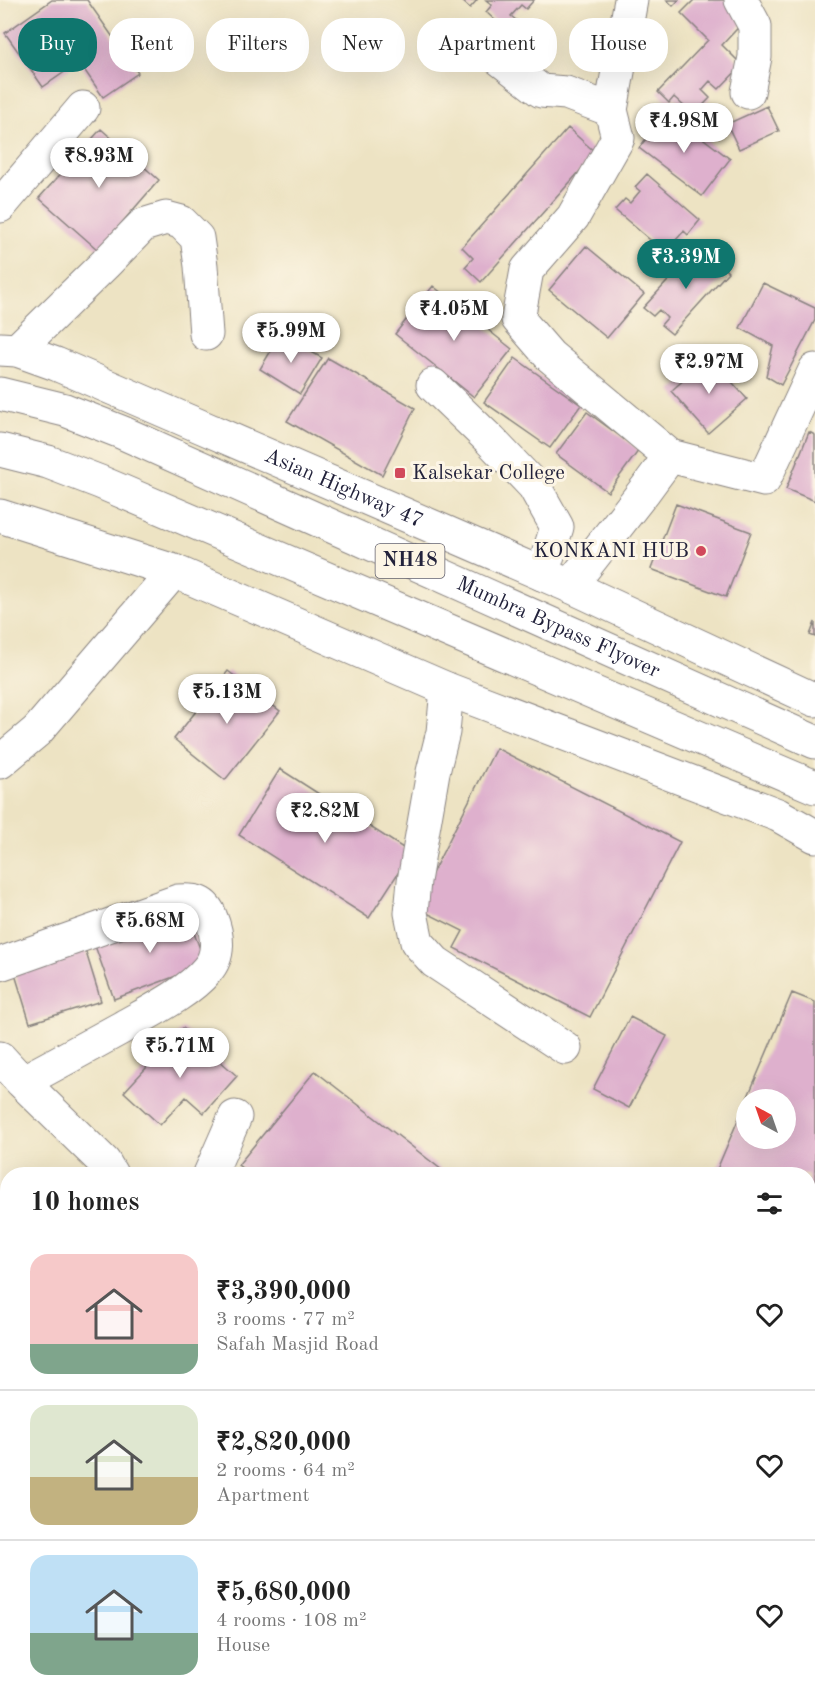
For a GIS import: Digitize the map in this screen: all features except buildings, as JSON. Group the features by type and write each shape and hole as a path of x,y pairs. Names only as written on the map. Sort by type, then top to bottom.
{"main road":[{"path":"631,0 611,110 618,138 573,217 528,270 518,319 550,356 670,456 764,480 815,370"},
{"path":"741,0 755,26 754,57 748,92"},
{"path":"517,72 541,90 566,93 611,110"},
{"path":"0,206 83,108"},
{"path":"8,349 105,264 143,225 166,218 182,222 197,238 206,334"},
{"name":"Asian Highway 47","path":"8,349 56,364 556,580 815,700"},
{"path":"433,385 534,486 556,528 556,580"},
{"name":"Mumbra Bypass Flyover","path":"0,394 65,410 121,432 815,742"},
{"name":"NH48","path":"0,450 48,462 100,482 815,787"},
{"path":"556,580 645,490 670,456"},
{"path":"0,516 174,571 447,688 778,815 815,836"},
{"path":"0,762 37,731 174,571"},
{"path":"447,688 443,732 433,772 414,881 411,913 417,942 435,962 565,1048"},
{"path":"0,964 178,901 192,900 200,903 209,912 216,931 215,956 208,969 190,986 152,1011 22,1082"},
{"path":"0,1058 107,1167"},
{"path":"213,1167 235,1117"}],"place":[{"name":"Kalsekar College","path":"400,473"},
{"name":"KONKANI HUB","path":"701,551"}]}
